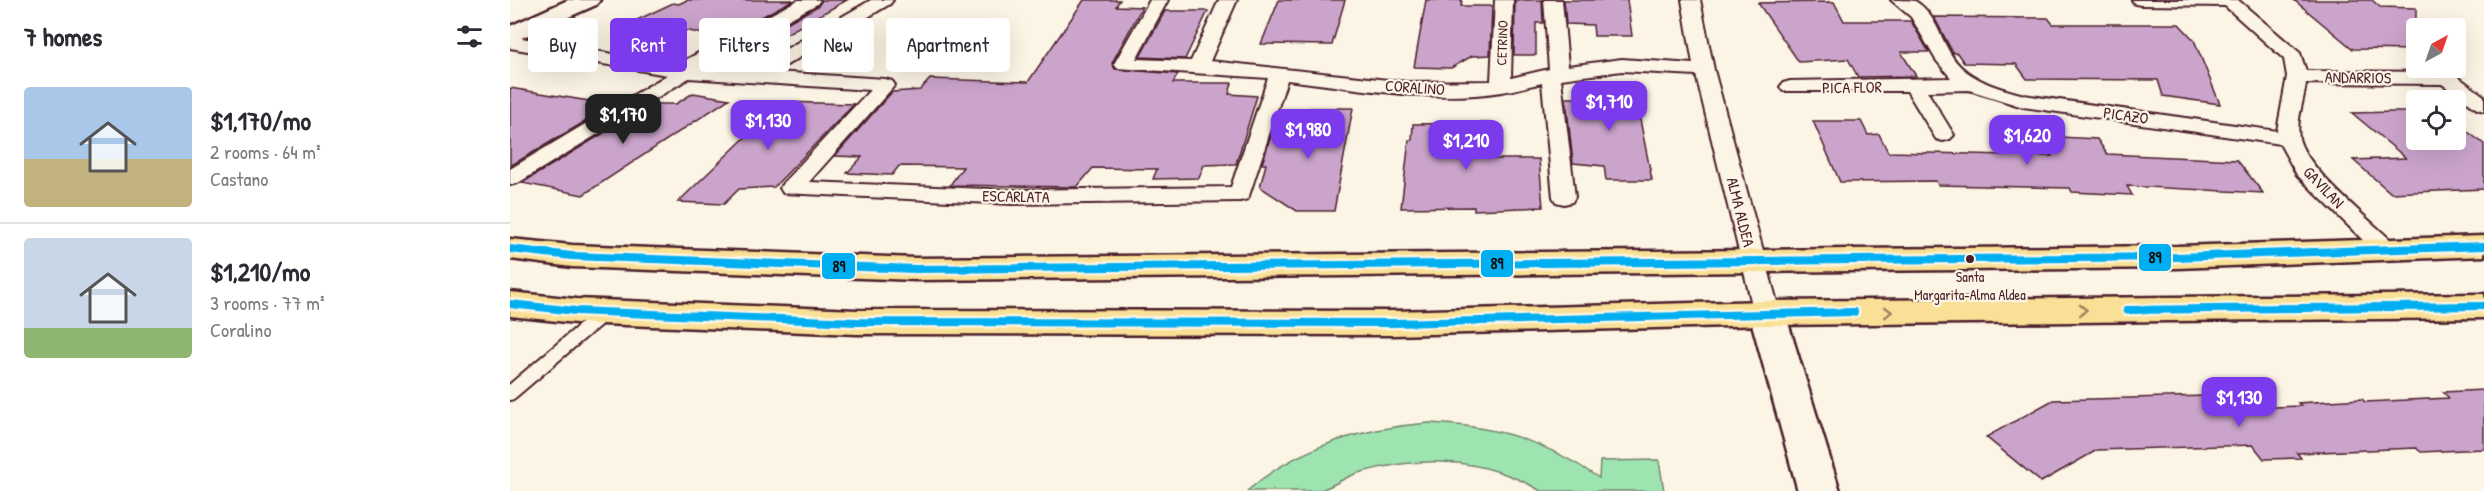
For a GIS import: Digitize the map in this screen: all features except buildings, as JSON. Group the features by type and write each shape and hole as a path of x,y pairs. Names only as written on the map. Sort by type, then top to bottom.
{"main road":[{"path":"510,35 588,0"},
{"path":"510,249 572,256 916,269 1319,267 1753,260 2177,257 2484,246"},
{"path":"510,304 605,312 857,322 1393,323 1767,313 2484,306"},
{"name":"ALMA ALDEA","path":"1767,313 1819,491"}],"street":[{"path":"687,69 810,0"},
{"path":"510,178 682,72 751,78 884,0"},
{"name":"CORALINO","path":"1159,0 1124,64 1199,65 1407,88 1469,89 1501,86 1555,74 1622,65 1704,70"},
{"path":"1199,65 1228,0"},
{"name":"CETRINO","path":"1501,86 1504,0"},
{"path":"1553,0 1555,74 1564,197"},
{"name":"ALMA ALDEA","path":"1690,0 1704,70 1767,313"},
{"name":"PICAZO","path":"1900,0 1919,12 1950,66 1972,84 1992,93 2023,100 2288,139"},
{"path":"2141,0 2228,1 2293,57 2298,67 2288,139"},
{"path":"510,42 610,59"},
{"name":"ESCARLATA","path":"751,78 885,85 791,188 1012,197 1240,194 1279,73"},
{"name":"ANDARRIOS","path":"2296,77 2447,78 2484,105"},
{"name":"PICA FLOR","path":"1790,87 1972,84"},
{"path":"1914,86 1943,135"},
{"name":"GAVILAN","path":"2288,139 2305,170 2385,248"}],"lane":[{"path":"510,393 605,312"}],"green space":[{"path":"1429,423 1476,428 1518,437 1559,454 1599,478 1600,461 1659,460 1664,491 1541,491 1497,471 1452,462 1429,462 1405,463 1358,473 1316,491 1247,491 1288,462 1332,442 1380,429"}],"transit line":[{"name":"89","path":"510,249 572,256 916,269 2177,257 2484,246"},
{"name":"89","path":"510,304 576,311 857,322 1393,323 1854,312"},
{"name":"89","path":"2127,310 2484,306"}],"place":[{"name":"Santa Margarita-Alma Aldea","path":"1970,259"}]}
